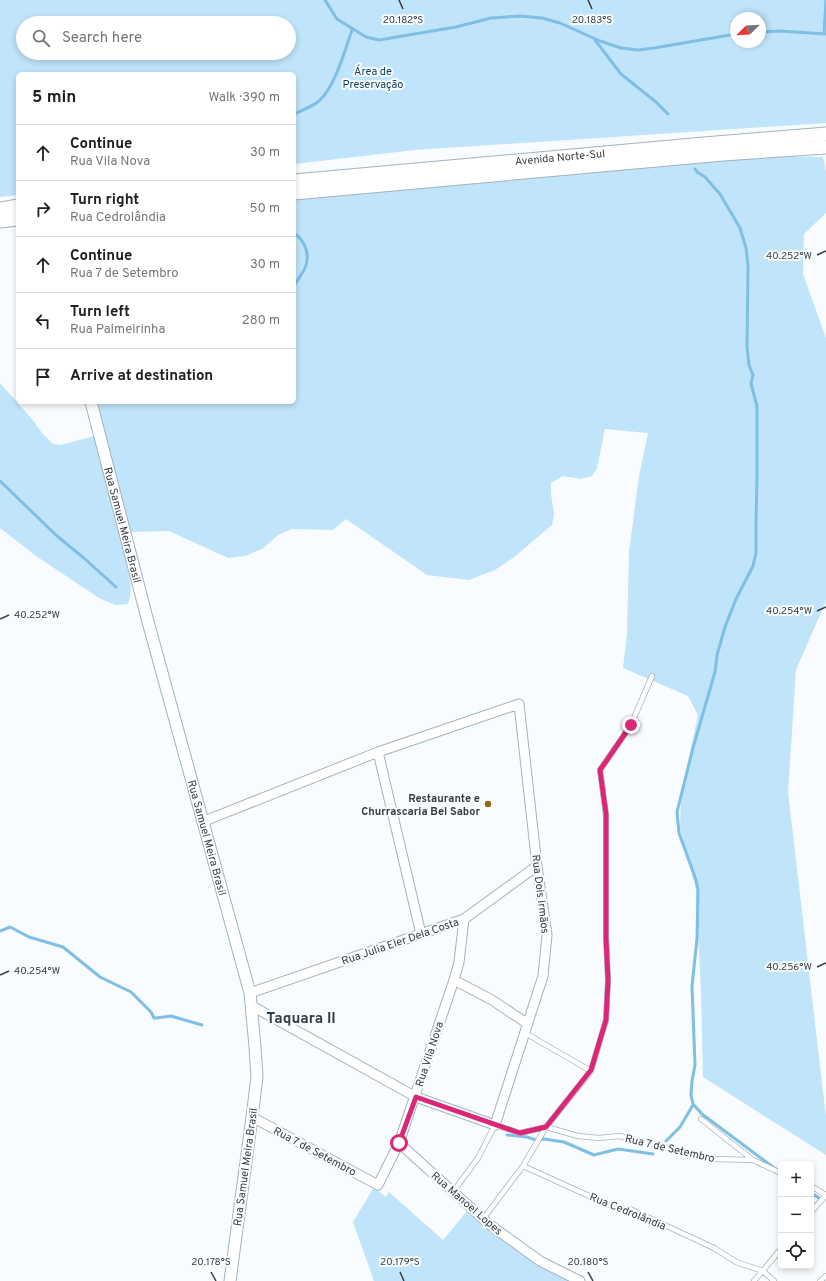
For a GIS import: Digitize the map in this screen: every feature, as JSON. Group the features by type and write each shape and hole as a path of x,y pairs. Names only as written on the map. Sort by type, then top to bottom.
{"main road":[{"name":"Avenida Norte-Sul","path":"296,181 826,134"},
{"name":"Avenida Norte-Sul","path":"296,193 723,154 826,147"},
{"path":"0,208 16,206"},
{"path":"0,221 16,219"}],"street":[{"name":"Rua Samuel Meira Brasil","path":"92,404 147,618 250,993 256,1077 230,1281"},
{"name":"Rua Dois Irmãos","path":"378,752 519,704 537,866 547,935 543,976 495,1125"},
{"path":"202,822 378,752 421,934"},
{"name":"Rua Julia Eler Dela Costa","path":"250,993 464,919 537,866"},
{"name":"Rua Vila Nova","path":"378,1185 399,1143 416,1097 454,980 459,962 464,919"},
{"path":"454,980 492,1000 526,1029"},
{"path":"252,1006 416,1097 495,1125"},
{"name":"Rua 7 de Setembro","path":"252,1117 378,1185"},
{"name":"Rua Manoel Lopes","path":"399,1143 483,1219 540,1261 580,1281"}],"lane":[{"path":"483,1219 523,1166 546,1127 591,1070 606,1020 608,980 606,938 606,814 600,770 631,725 652,676"},
{"path":"526,1029 591,1070"},
{"path":"701,1119 753,1160 778,1172"},
{"path":"453,1192 478,1158 495,1125"},
{"name":"Rua 7 de Setembro","path":"495,1125 520,1133 546,1127 578,1136 599,1138 620,1136 713,1159 753,1160"},
{"name":"Rua Cedrolândia","path":"523,1166 620,1210 630,1209 714,1248 736,1262 763,1271 774,1281"},
{"path":"814,1188 826,1195 814,1209"},
{"path":"754,1281 778,1253"},
{"path":"820,1281 826,1276"}],"green space":[{"name":"Área de Preservação","path":"0,0 826,0 826,123 415,150 296,164 296,72 16,72 16,195 0,197"},
{"path":"776,156 823,157 826,172 826,213 804,234 803,274 826,338 826,601 796,670 788,792 826,1117 826,1155 703,1077 696,889 680,829 681,794 698,715 688,696 623,668 627,634 629,552 639,476 648,433 605,429 597,468 592,476 581,479 563,476 551,483 554,514 552,525 513,558 495,570 469,580 427,575 346,519 333,530 292,529 278,535 262,549 245,556 228,558 169,531 125,532 125,554 131,593 128,604 115,605 99,598 36,556 0,528 0,383 16,401 16,404 19,404 32,419 42,433 53,444 61,445 101,434 94,404 296,404 296,199"},
{"path":"374,1187 386,1197 389,1192 443,1240 467,1211 486,1228 538,1265 570,1281 374,1281 353,1222"}],"waterway":[{"path":"325,0 337,19 366,37 379,40 456,27 491,18 520,16 542,18 560,23 600,41 621,48 638,50 730,35"},
{"path":"824,34 826,0"},
{"path":"296,113 313,105 325,95 335,78 352,30"},
{"path":"766,32 826,34"},
{"path":"595,40 621,74 656,102 668,114"},
{"path":"695,169 705,177 720,194 740,228 746,248 748,266 747,347 749,365 753,375 751,384 757,406 757,480 756,553 753,566 736,599 725,627 717,655 715,672 693,748 677,812 679,833 696,880 698,890 697,939 692,986 695,1065 691,1095 693,1104 702,1114 773,1167"},
{"path":"296,234 302,240 307,255 306,265 296,283"},
{"path":"0,481 57,536 116,587"},
{"path":"0,931 10,927 29,937 63,947 100,977 131,992 151,1012 154,1018 171,1016 202,1025"},
{"path":"666,1141 680,1127 693,1105"},
{"path":"507,1135 527,1137 536,1140"},
{"path":"538,1140 544,1139 564,1142 594,1155 618,1149 653,1154"},
{"path":"814,1195 819,1198"}],"place":[{"name":"Restaurante e Churrascaria Bel Sabor","path":"488,804"}],"district":[{"name":"Taquara II","path":"301,1018"}],"route":[{"path":"399,1143 416,1097 520,1133 546,1127 591,1070 606,1020 608,980 606,938 606,814 600,770 631,725"}]}
